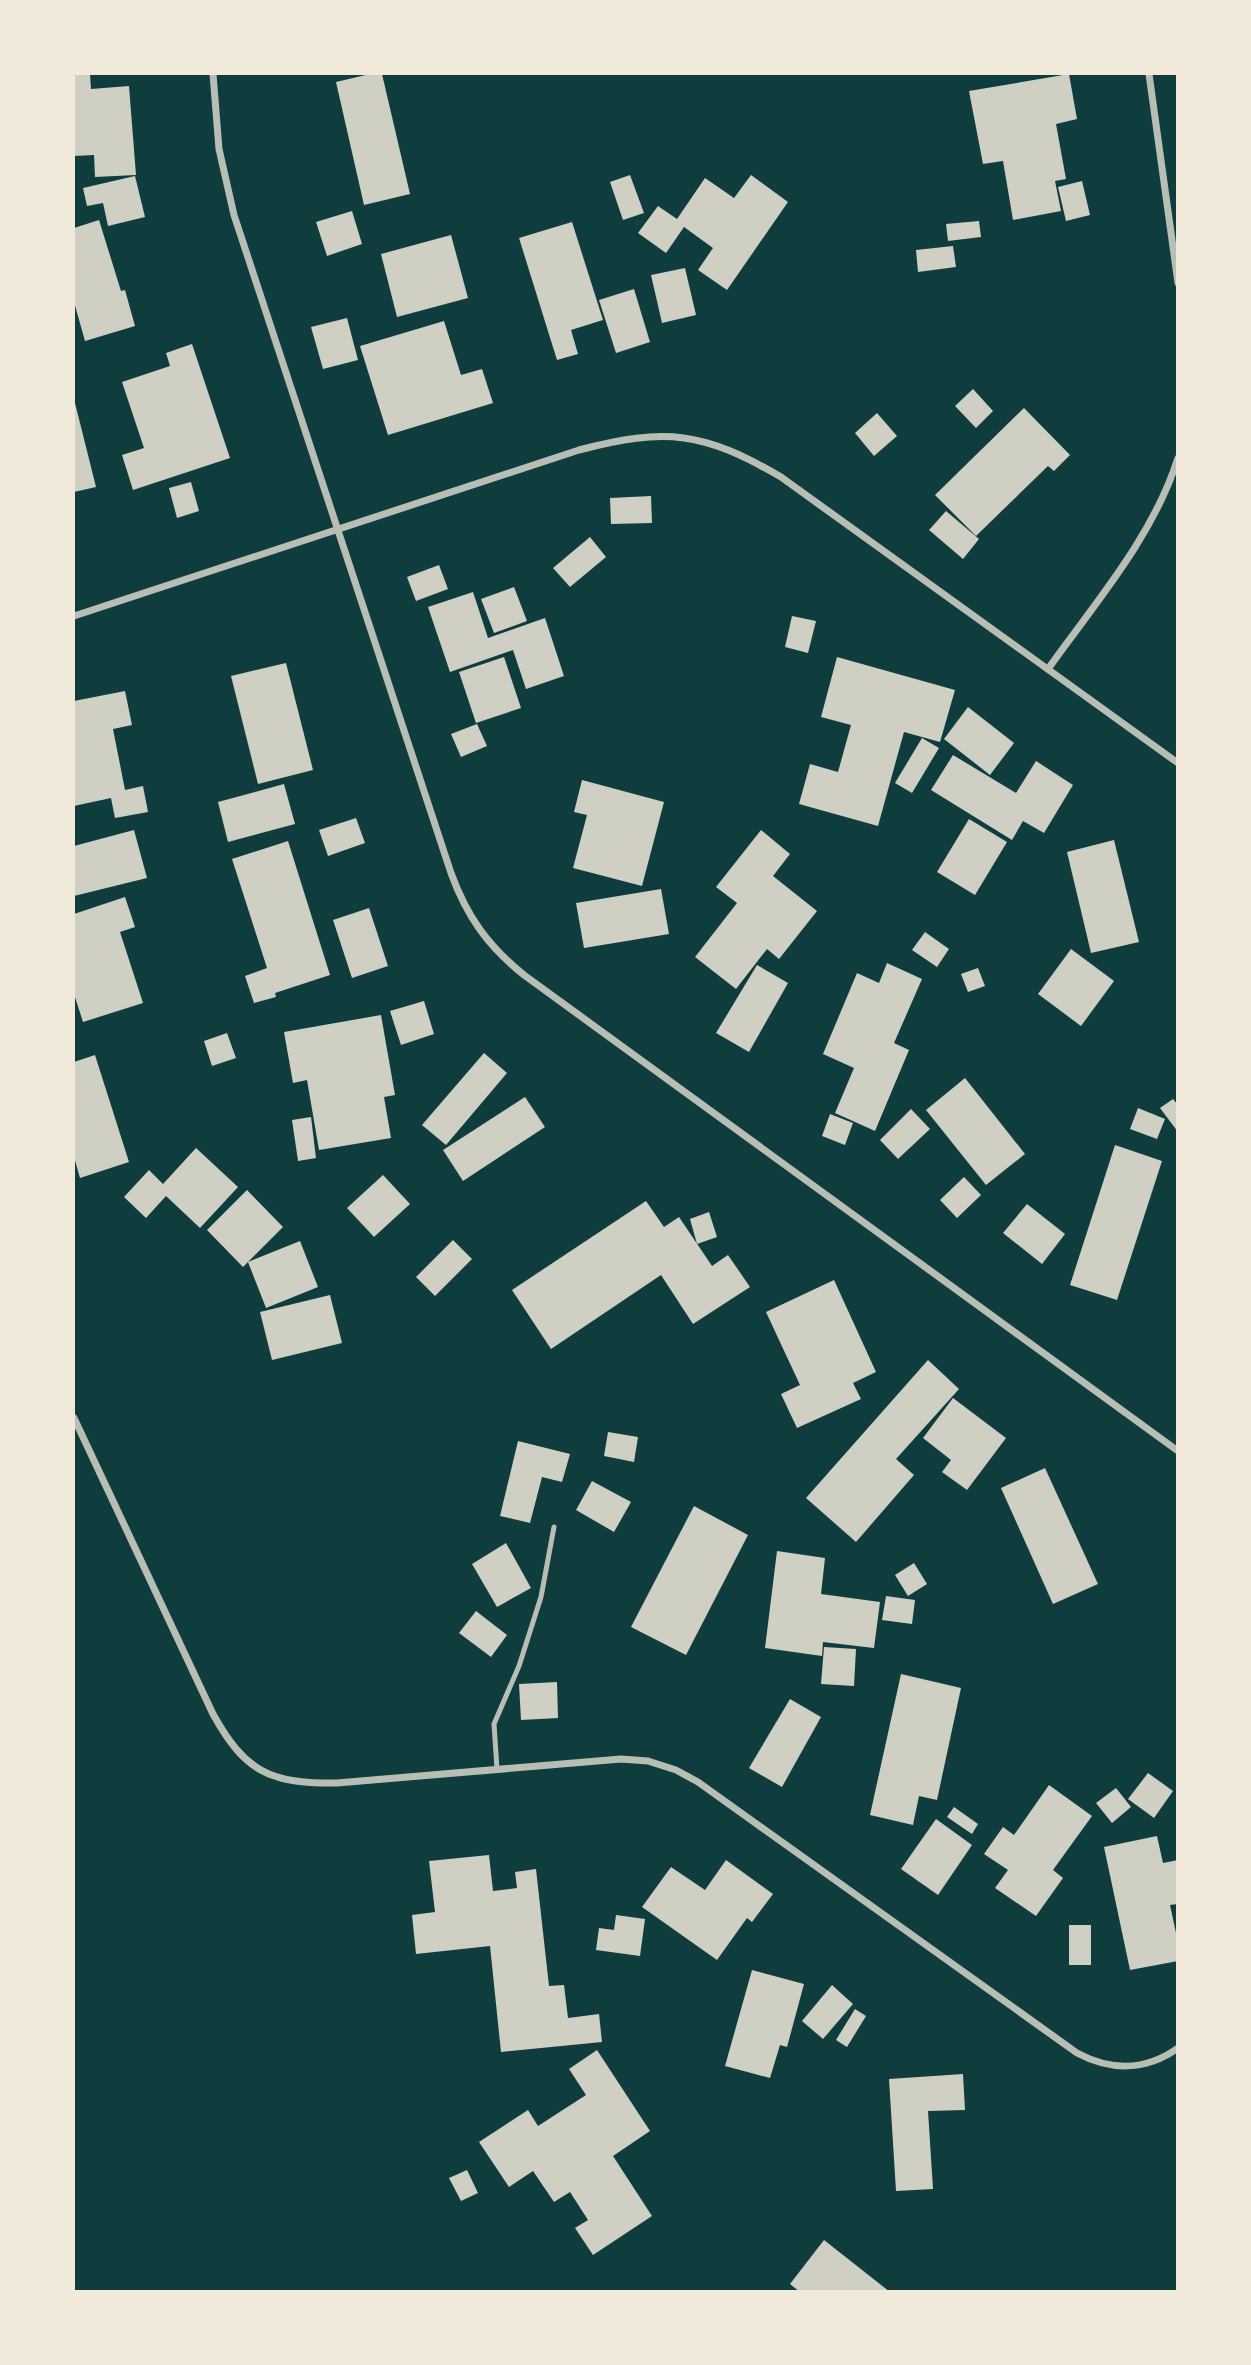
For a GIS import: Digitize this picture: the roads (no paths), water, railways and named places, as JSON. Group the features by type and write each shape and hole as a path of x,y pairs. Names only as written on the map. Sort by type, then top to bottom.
{"street":[{"path":"213,74 219,149 234,215 464,907 498,953 1178,1451"},
{"path":"1149,74 1178,283"},
{"path":"74,616 620,439 666,435 704,440 741,454 781,477 1178,763"},
{"path":"1048,669 1150,522 1178,458"},
{"path":"74,1418 213,1714 237,1754 257,1770 304,1784 621,1759 648,1761 676,1770 698,1782 1077,2053 1100,2065 1130,2067 1158,2060 1178,2048"}],"lane":[{"path":"498,1769 494,1724 519,1666 541,1597 554,1527"}]}
